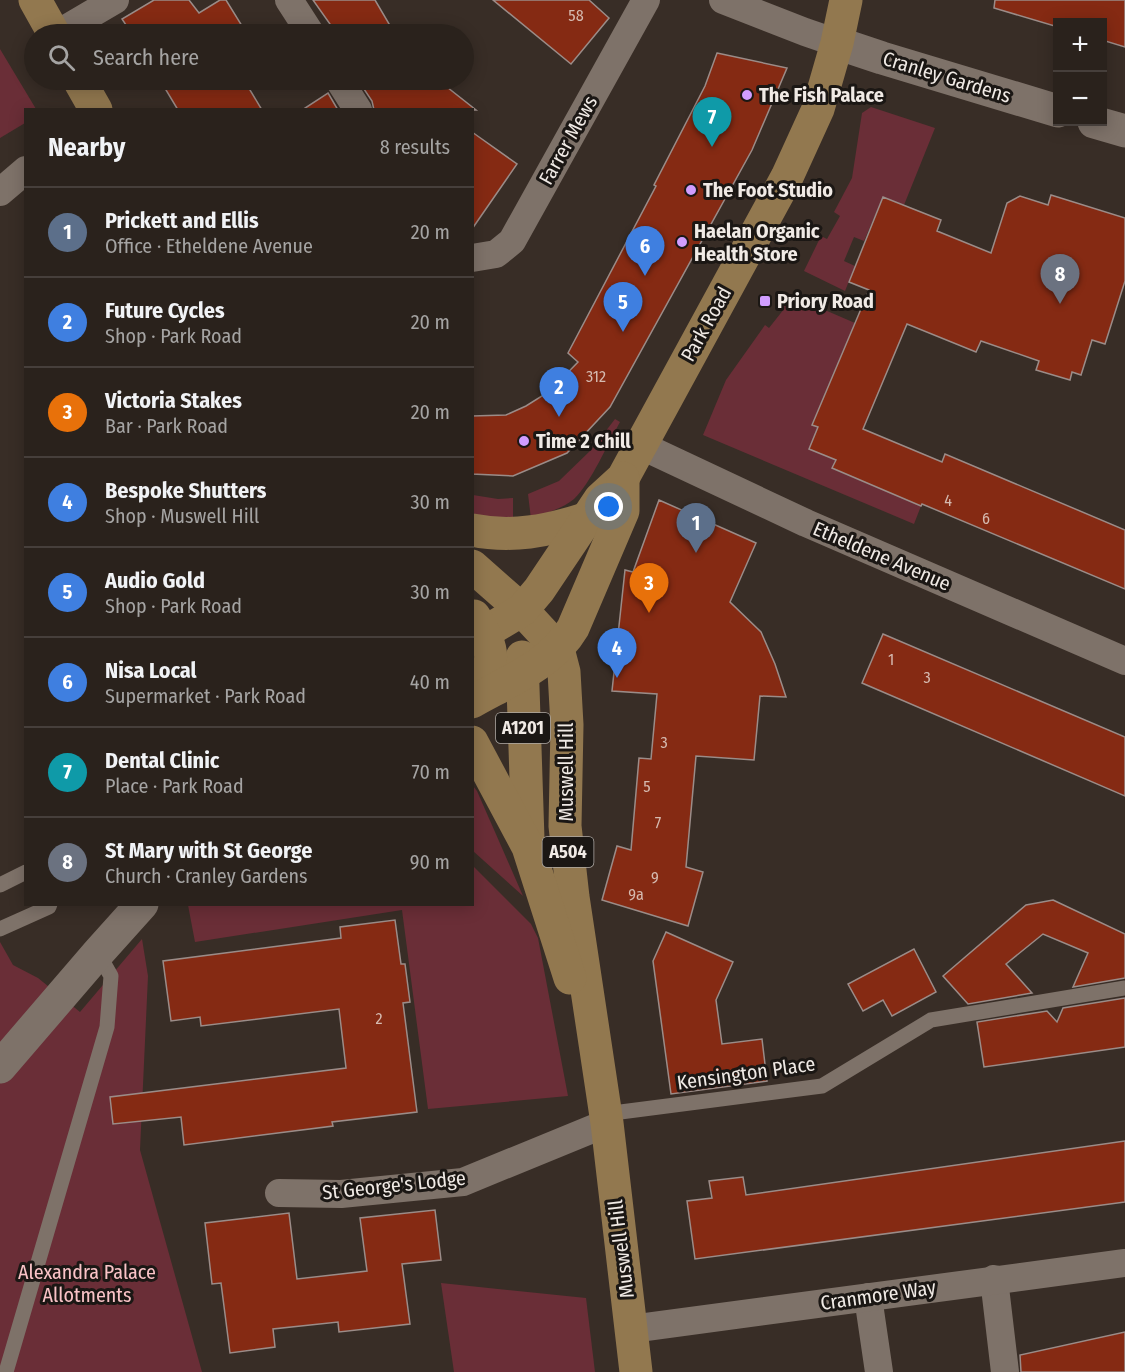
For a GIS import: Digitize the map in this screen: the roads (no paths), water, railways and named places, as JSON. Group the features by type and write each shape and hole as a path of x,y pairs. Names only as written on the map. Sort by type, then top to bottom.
{"main road":[{"path":"35,0 50,24"},
{"name":"Park Road","path":"477,629 522,610 539,590 600,499 623,478 642,446 787,177 818,109 837,43 846,0"},
{"path":"85,90 95,108"},
{"path":"474,701 522,674 558,649 573,627 623,511 623,478"},
{"path":"474,530 492,534 517,534 543,531 585,519"},
{"name":"A504","path":"474,568 522,610"},
{"name":"Muswell Hill","path":"522,610 558,649 564,672 566,692 565,826 606,1119 636,1372"},
{"name":"A1201","path":"522,610 528,847"},
{"path":"474,692 482,683 491,666 492,657 477,629"},
{"name":"Muswell Hill","path":"474,746 528,847 597,1055"}],"street":[{"path":"73,24 115,0"},
{"path":"289,0 305,24"},
{"name":"Farrer Mews","path":"474,258 496,254 512,241 646,0"},
{"path":"723,0 837,43"},
{"name":"Cranley Gardens","path":"837,43 1053,109"},
{"path":"345,90 357,108"},
{"path":"1107,126 1125,131"},
{"path":"0,192 24,172"},
{"name":"Etheldene Avenue","path":"642,446 806,523 1125,661"},
{"path":"0,1067 140,906"},
{"name":"St George's Lodge","path":"279,1193 341,1194 463,1182 606,1119"},
{"name":"Cranmore Way","path":"631,1329 1125,1263"},
{"path":"994,1280 1005,1372"},
{"path":"868,1297 879,1372"}],"lane":[{"path":"0,885 24,873"},
{"path":"0,929 50,906"},
{"path":"6,1372 107,1027 111,976 98,953"},
{"name":"Kensington Place","path":"606,1119 822,1086 931,1020 1125,988"}],"place":[{"name":"The Fish Palace","path":"747,95"},
{"name":"Dental Clinic","path":"712,147"},
{"name":"The Foot Studio","path":"691,190"},
{"name":"Haelan Organic Health Store","path":"682,242"},
{"name":"Nisa Local","path":"645,276"},
{"name":"Priory Road","path":"765,301"},
{"name":"St Mary with St George","path":"1060,304"},
{"name":"Audio Gold","path":"623,332"},
{"name":"Future Cycles","path":"559,417"},
{"name":"Time 2 Chill","path":"524,441"},
{"name":"Prickett and Ellis","path":"696,553"},
{"name":"Victoria Stakes","path":"649,613"},
{"name":"Bespoke Shutters","path":"617,678"}],"park label":[{"name":"Alexandra Palace Allotments","path":"87,1284"}]}
